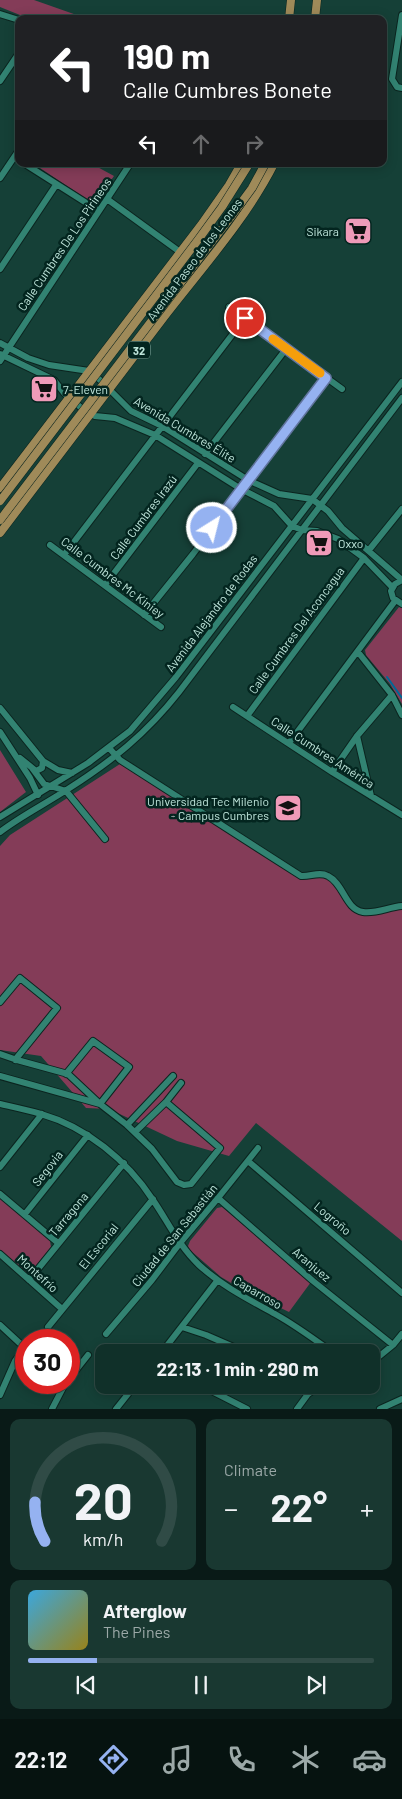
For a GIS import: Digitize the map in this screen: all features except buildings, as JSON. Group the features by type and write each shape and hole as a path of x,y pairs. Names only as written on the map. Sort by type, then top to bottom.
{"main road":[{"path":"315,15 317,0"},
{"name":"Avenida Paseo de los Leones","path":"0,488 180,252 229,185 239,167"},
{"path":"0,501 198,240 227,200 247,167"},
{"path":"0,520 233,214 252,188 263,167"},
{"name":"Avenida Paseo de los Leones","path":"0,533 230,233 263,185 272,167"},
{"path":"106,348 105,358 107,362 118,370 125,370"},
{"path":"53,419 59,420 67,427 70,431 71,439"}],"street":[{"path":"286,0 291,4"},
{"path":"0,14 15,19"},
{"path":"402,15 392,79 394,84 402,88"},
{"path":"0,81 15,59"},
{"path":"0,178 15,159"},
{"path":"29,167 99,211"},
{"name":"Calle Cumbres De Los Pirineos","path":"1,357 128,167"},
{"path":"0,270 56,185"},
{"path":"107,199 180,252"},
{"path":"229,307 342,388"},
{"path":"64,555 245,318"},
{"path":"0,343 28,358 49,365 89,372"},
{"path":"205,454 286,349"},
{"name":"Avenida Cumbres Élite","path":"1,357 54,380 69,398 91,414 115,418 155,435 241,489 274,506 292,526 302,530 317,531 338,539 364,558 392,587"},
{"name":"Avenida Cumbres Élite","path":"89,372 131,411 162,426 248,480 279,494 312,499 321,504 342,528 402,580"},
{"path":"144,615 193,554 326,378"},
{"name":"Avenida Alejandro de Rodas","path":"0,817 72,773 130,731 176,677 402,382"},
{"name":"Avenida Alejandro de Rodas","path":"0,832 116,756 148,728 179,692 402,398"},
{"name":"Calle Cumbres Irazú","path":"105,585 198,463"},
{"path":"369,550 402,509"},
{"name":"Calle Cumbres Mc Kiniey","path":"50,544 161,627"},
{"name":"Calle Cumbres Del Aconcagua","path":"247,716 364,558"},
{"path":"289,744 358,652 399,602 391,594 394,584 402,580"},
{"path":"358,652 392,695 402,714"},
{"path":"176,677 175,687 179,692"},
{"path":"332,772 356,736 392,695"},
{"name":"Calle Cumbres América","path":"233,707 402,815"},
{"path":"0,708 43,761 58,770 72,773"},
{"path":"0,732 16,754 38,794"},
{"path":"356,736 371,796"},
{"path":"109,748 116,756 301,876 320,873 328,876 340,886 351,907 357,910 372,912 402,906"},
{"path":"16,754 36,771 41,770 43,761"},
{"path":"32,768 40,780 50,787 66,790 105,839"},
{"path":"0,1002 20,978 57,1008 14,1060"},
{"path":"66,1074 93,1041 129,1067 100,1104"},
{"path":"0,1054 14,1060 66,1074 100,1104 128,1124 152,1149 177,1182 184,1185 191,1184 220,1148 166,1102"},
{"path":"0,1076 100,1104"},
{"path":"128,1124 174,1076"},
{"path":"135,1132 166,1102 181,1083"},
{"name":"Caparroso","path":"0,1104 42,1114 88,1135 124,1163 152,1198 180,1243 198,1264 217,1281 290,1323 320,1344"},
{"path":"0,1167 42,1114"},
{"name":"Segovia","path":"25,1214 88,1135"},
{"name":"Ciudad de San Sebastián","path":"106,1334 258,1148"},
{"name":"Logroño","path":"248,1161 402,1293"},
{"name":"Tarragona","path":"29,1280 124,1163"},
{"path":"0,1194 58,1243"},
{"name":"El Escorial","path":"48,1327 152,1198"},
{"name":"Aranjuez","path":"218,1198 313,1280 393,1345"},
{"name":"Montefrío","path":"0,1254 62,1309"},
{"path":"168,1344 217,1281"},
{"path":"0,1325 15,1338"},
{"path":"182,1327 227,1344"},
{"path":"380,1357 402,1334"},
{"path":"80,1365 88,1355"},
{"path":"0,1395 15,1361"},
{"path":"52,1409 60,1394"},
{"path":"116,1409 128,1394"},
{"path":"218,1394 247,1409"},
{"path":"297,1409 308,1394"},
{"path":"380,1409 402,1399"}],"shaded area":[{"path":"0,0 34,0 77,15 20,15 0,7"},
{"path":"38,167 98,167 114,176 94,204"},
{"path":"399,607 402,608 402,704 390,684 366,655 365,650"},
{"path":"0,750 26,792 0,812"},
{"path":"120,764 303,877 319,874 329,878 358,912 402,908 402,1241 256,1123 229,1156 177,1141 109,1109 86,1108 41,1056 0,1050 0,846 10,835"},
{"path":"0,1198 50,1241 51,1247 31,1272 24,1272 0,1251"},
{"path":"222,1207 311,1282 289,1312 221,1277 190,1250 188,1246 190,1241 217,1208"}],"waterway":[{"path":"387,677 402,698"}],"slow traffic":[{"path":"273,339 320,373"}],"place":[{"name":"Sikara","path":"358,231"},
{"name":"7-Eleven","path":"44,389"},
{"name":"Oxxo","path":"319,543"},
{"name":"Universidad Tec Milenio - Campus Cumbres","path":"288,808"}],"route":[{"path":"212,528 326,378 245,318"}]}
